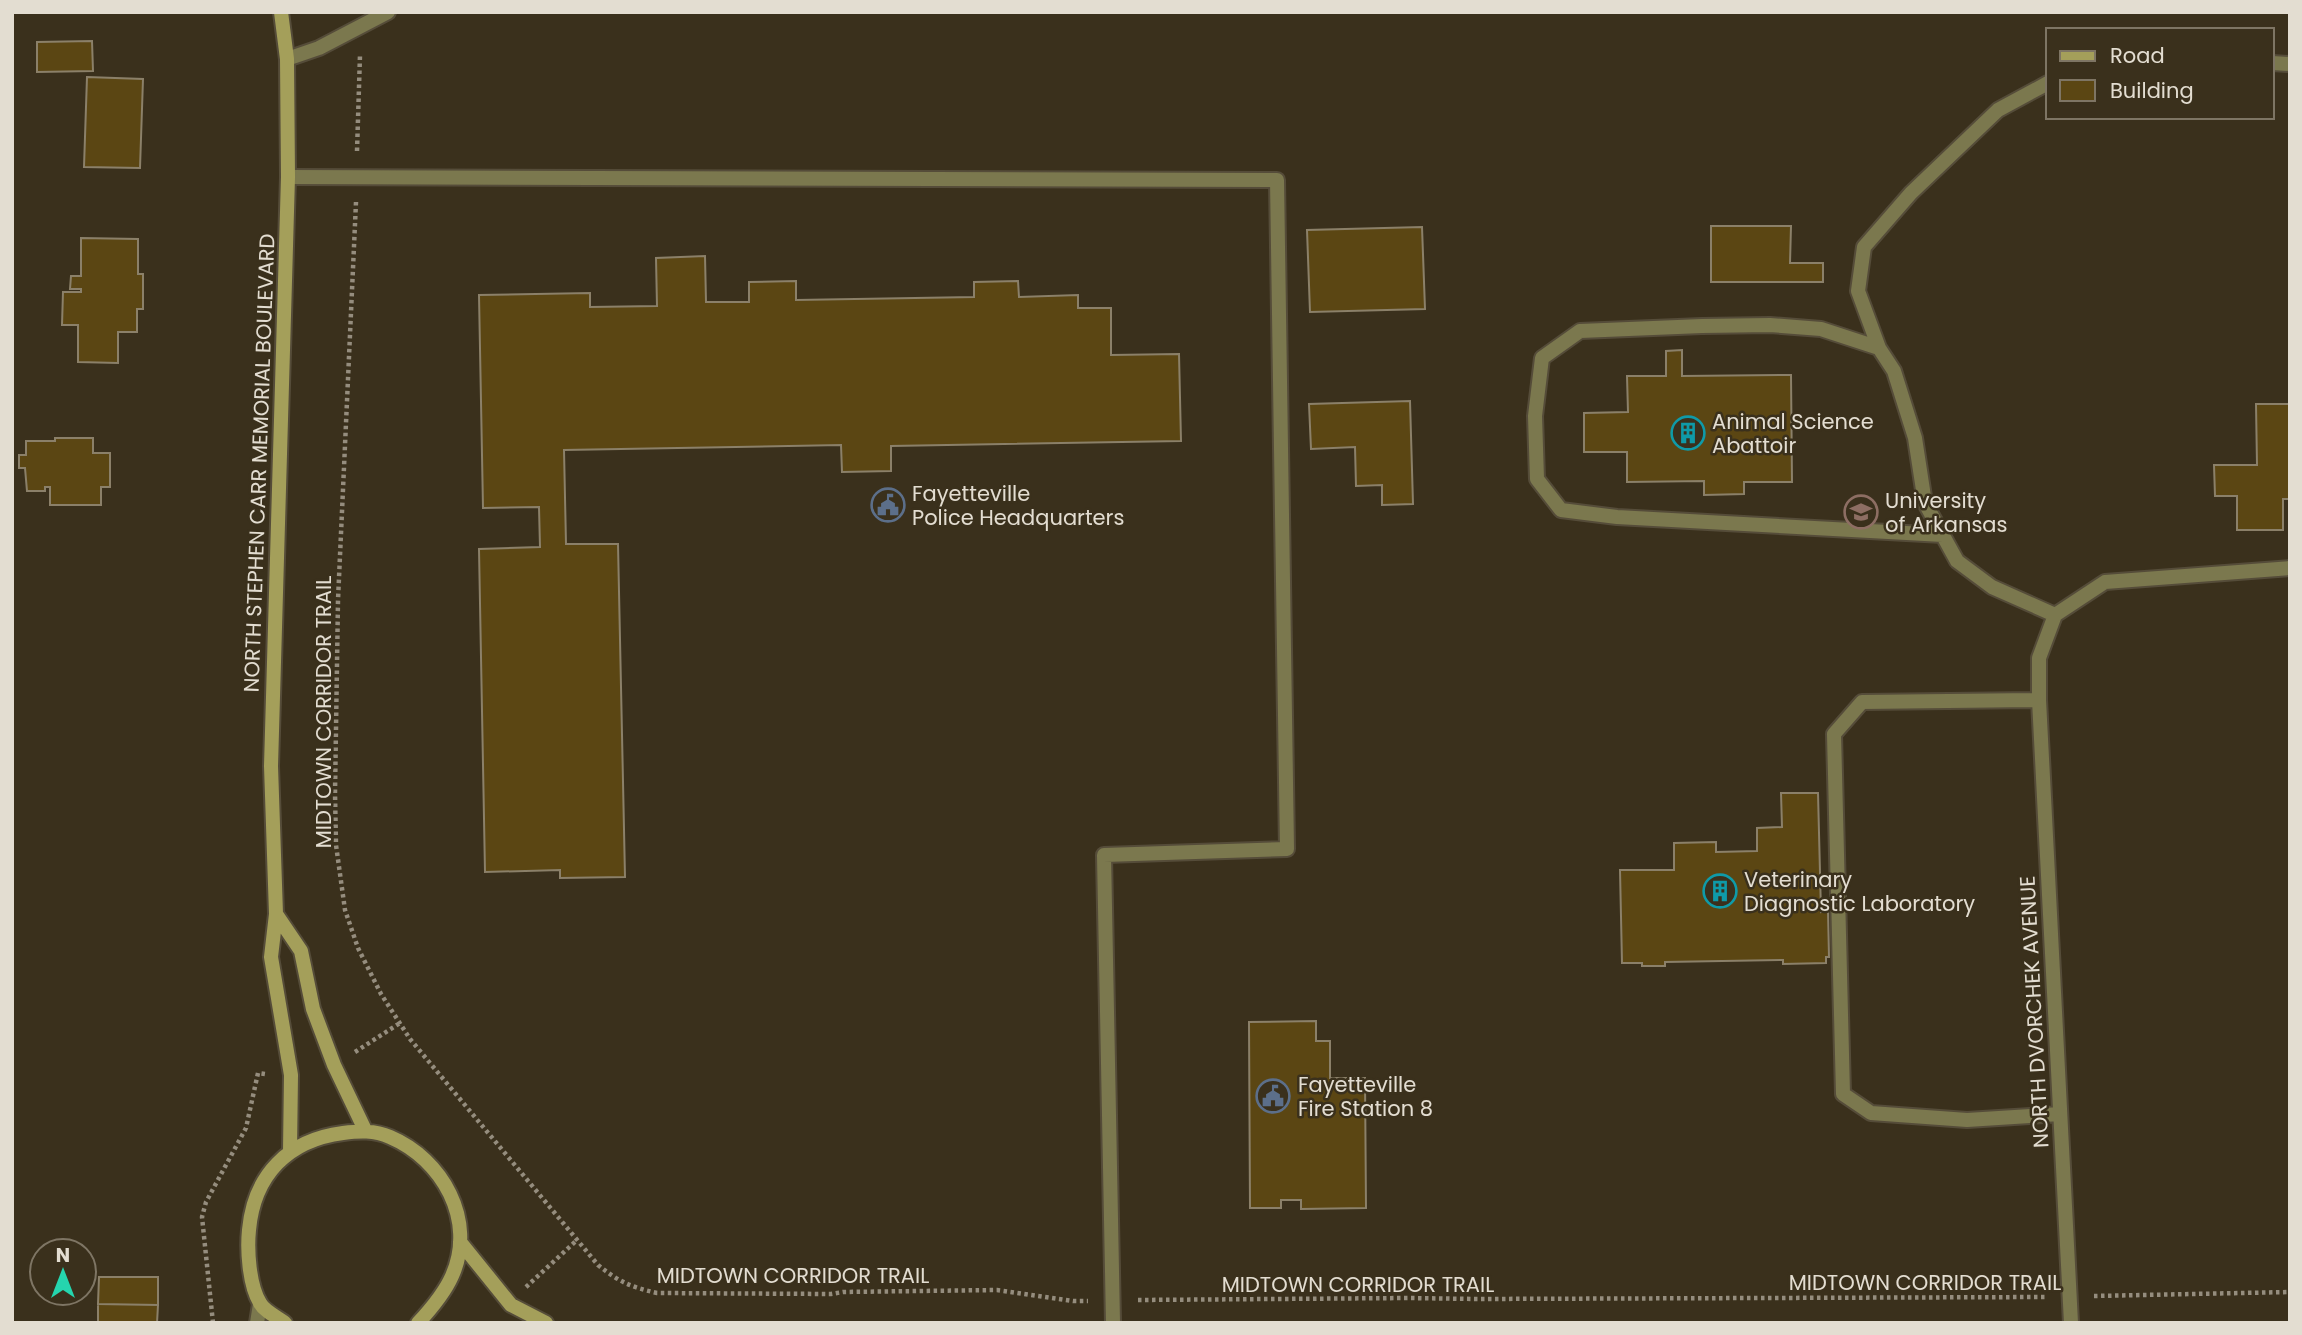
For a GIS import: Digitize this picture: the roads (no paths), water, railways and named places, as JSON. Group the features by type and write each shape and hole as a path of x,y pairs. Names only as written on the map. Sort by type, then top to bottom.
{"street":[{"name":"NORTH STEPHEN CARR MEMORIAL BOULEVARD","path":"281,12 287,59 288,177 271,766 276,914 271,957 291,1075 290,1151"},
{"path":"287,59 319,48 388,12"},
{"path":"2046,84 1998,110 1911,193 1864,247 1858,291 1880,348 1894,371 1915,438 1925,503 1957,561 1992,587 2055,615 2105,582 2290,568"},
{"path":"288,177 1277,180 1287,849 1104,855 1113,1323"},
{"path":"1880,348 1821,329 1770,325 1580,331 1542,358 1535,416 1537,479 1561,510 1572,512 1738,525 1943,535"},
{"name":"NORTH DVORCHEK AVENUE","path":"2055,615 2039,658 2039,700 2071,1323"},
{"path":"2039,700 1862,702 1834,734 1843,1094 1871,1113 1968,1121 2060,1114"},
{"path":"276,914 300,951 313,1009 334,1065 365,1130"},
{"path":"257,1323 260,1304 252,1279 247,1245 251,1209 265,1177 290,1151 321,1136 365,1130 388,1136 418,1152 442,1177 457,1208 460,1242 453,1275 435,1305 418,1323"},
{"path":"460,1242 511,1305 546,1323"},
{"path":"260,1304 285,1323"}],"place":[{"name":"Animal Science Abattoir","path":"1688,433"},
{"name":"Fayetteville Police Headquarters","path":"888,505"},
{"name":"University of Arkansas","path":"1861,512"},
{"name":"Veterinary Diagnostic Laboratory","path":"1720,891"},
{"name":"Fayetteville Fire Station 8","path":"1273,1096"}]}
